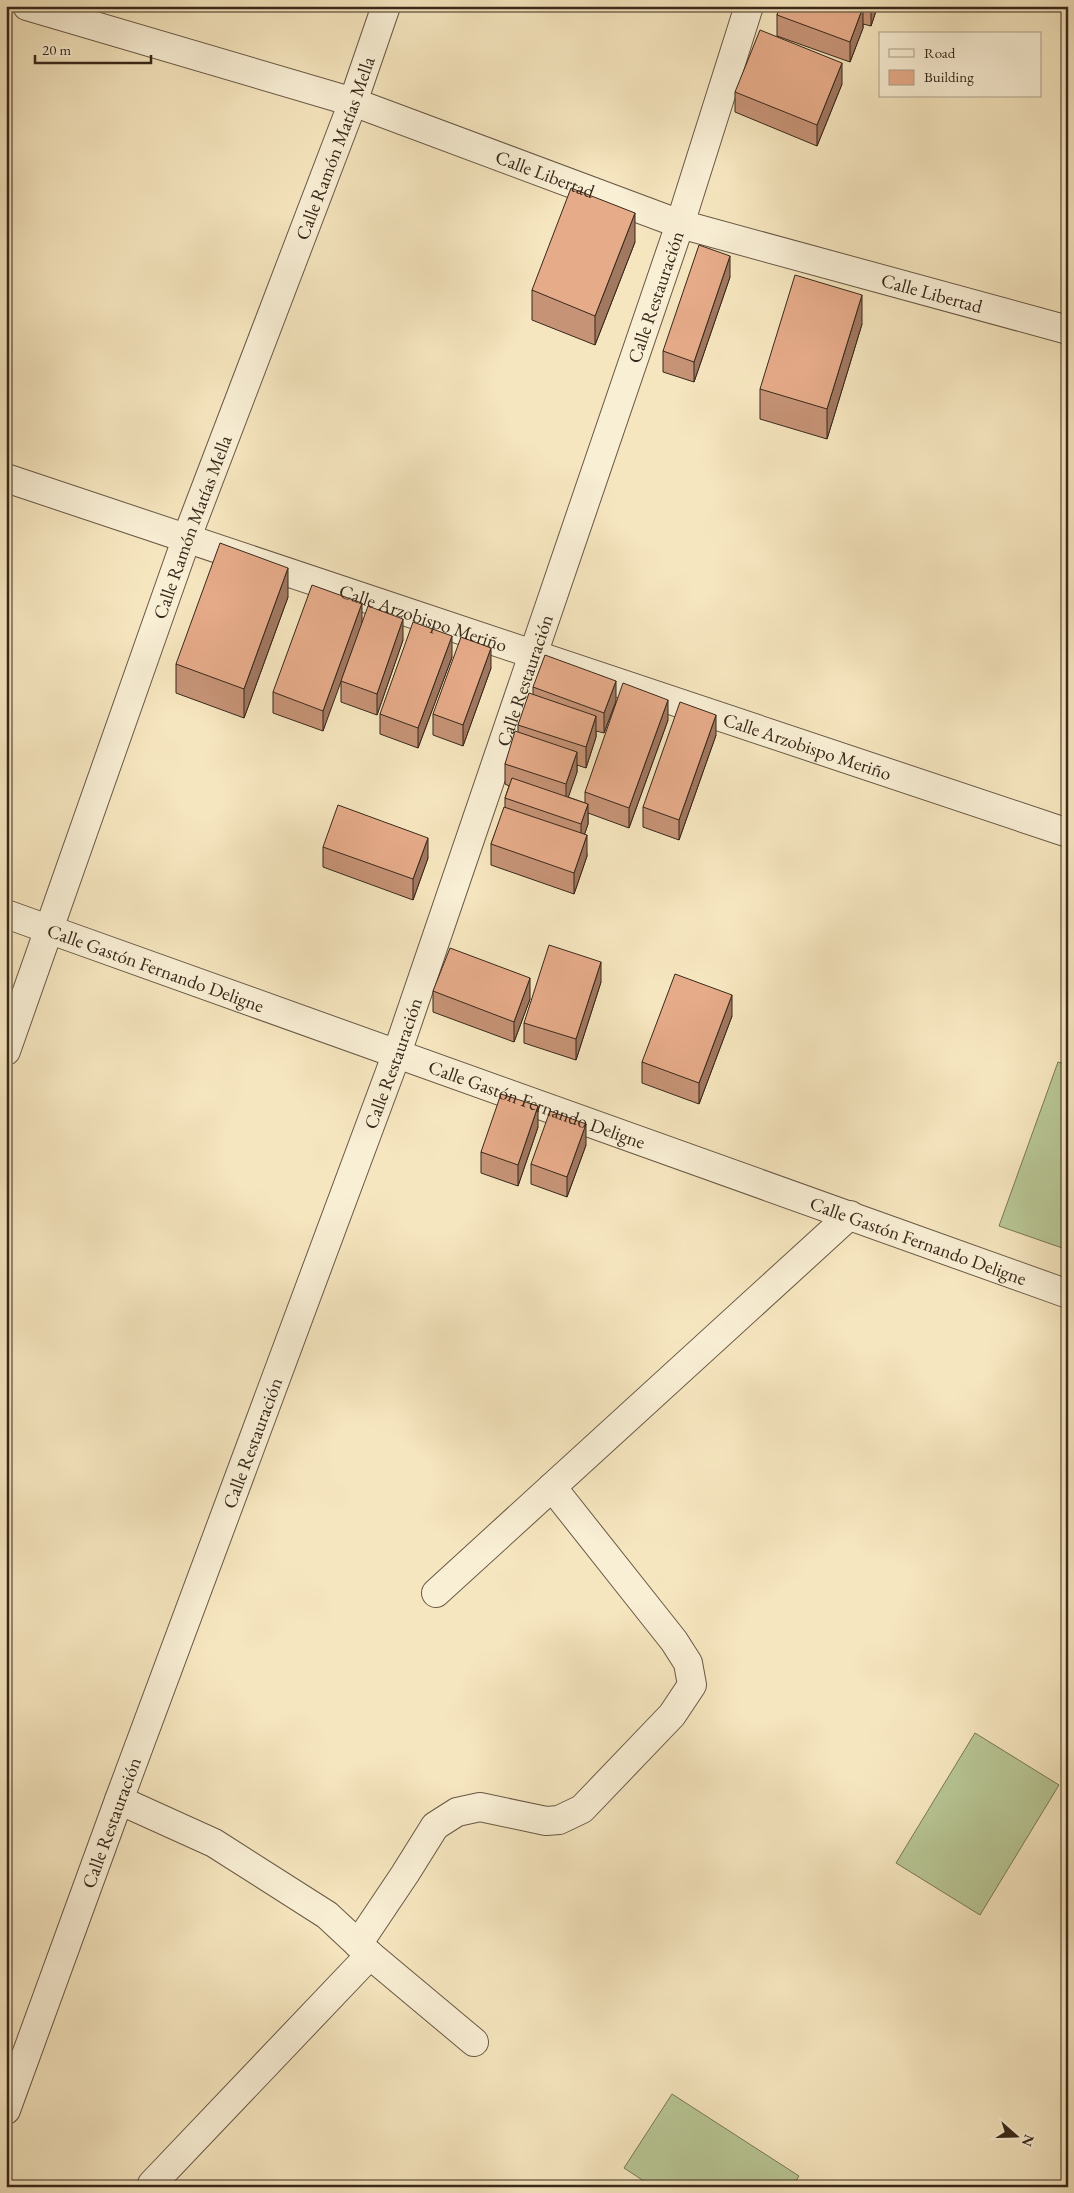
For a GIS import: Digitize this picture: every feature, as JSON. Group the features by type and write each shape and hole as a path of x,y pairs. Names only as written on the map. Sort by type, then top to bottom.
{"street":[{"name":"Calle Libertad","path":"27,6 353,102 680,224 1068,330"},
{"name":"Calle Ramón Matías Mella","path":"6,1051 187,537 353,102 386,6"},
{"name":"Calle Restauración","path":"6,2110 119,1800 397,1053 680,224 749,6"},
{"name":"Calle Arzobispo Meriño","path":"6,478 1068,833"},
{"name":"Calle Gastón Fernando Deligne","path":"6,914 1068,1294"},
{"path":"436,1593 850,1215"},
{"path":"152,2184 364,1950 405,1874 435,1826 457,1812 480,1807 546,1821 559,1820 582,1809 672,1715 692,1685 688,1663 674,1641 552,1487"},
{"path":"119,1800 214,1842 327,1915 364,1950 474,2042"}],"green space":[{"path":"1058,1062 1068,1065 1068,1250 999,1226"},
{"path":"975,1733 1059,1785 980,1915 896,1863"},
{"path":"672,2094 799,2176 792,2187 653,2187 624,2168"}],"building":[{"path":"780,6 863,7 850,42 777,15"},
{"path":"760,30 842,63 817,125 735,92"},
{"path":"571,188 635,213 595,316 532,290"},
{"path":"699,245 730,256 694,362 663,351"},
{"path":"795,275 862,295 827,409 760,389"},
{"path":"220,543 288,568 244,689 176,664"},
{"path":"312,585 362,603 323,711 273,692"},
{"path":"368,606 403,619 377,694 341,681"},
{"path":"413,622 452,636 418,728 380,714"},
{"path":"461,637 491,648 463,725 433,714"},
{"path":"545,655 616,681 604,713 533,687"},
{"path":"623,683 668,700 629,808 585,792"},
{"path":"529,693 596,716 586,747 518,725"},
{"path":"680,702 716,715 679,820 643,807"},
{"path":"515,731 577,752 566,784 505,764"},
{"path":"512,778 588,804 581,824 505,798"},
{"path":"338,805 428,838 413,879 323,847"},
{"path":"504,807 587,835 574,873 491,844"},
{"path":"549,945 601,962 576,1039 524,1023"},
{"path":"450,948 530,978 514,1022 433,991"},
{"path":"675,974 732,995 699,1083 642,1062"},
{"path":"501,1094 538,1106 518,1165 481,1152"},
{"path":"550,1111 586,1124 567,1177 531,1164"}]}
